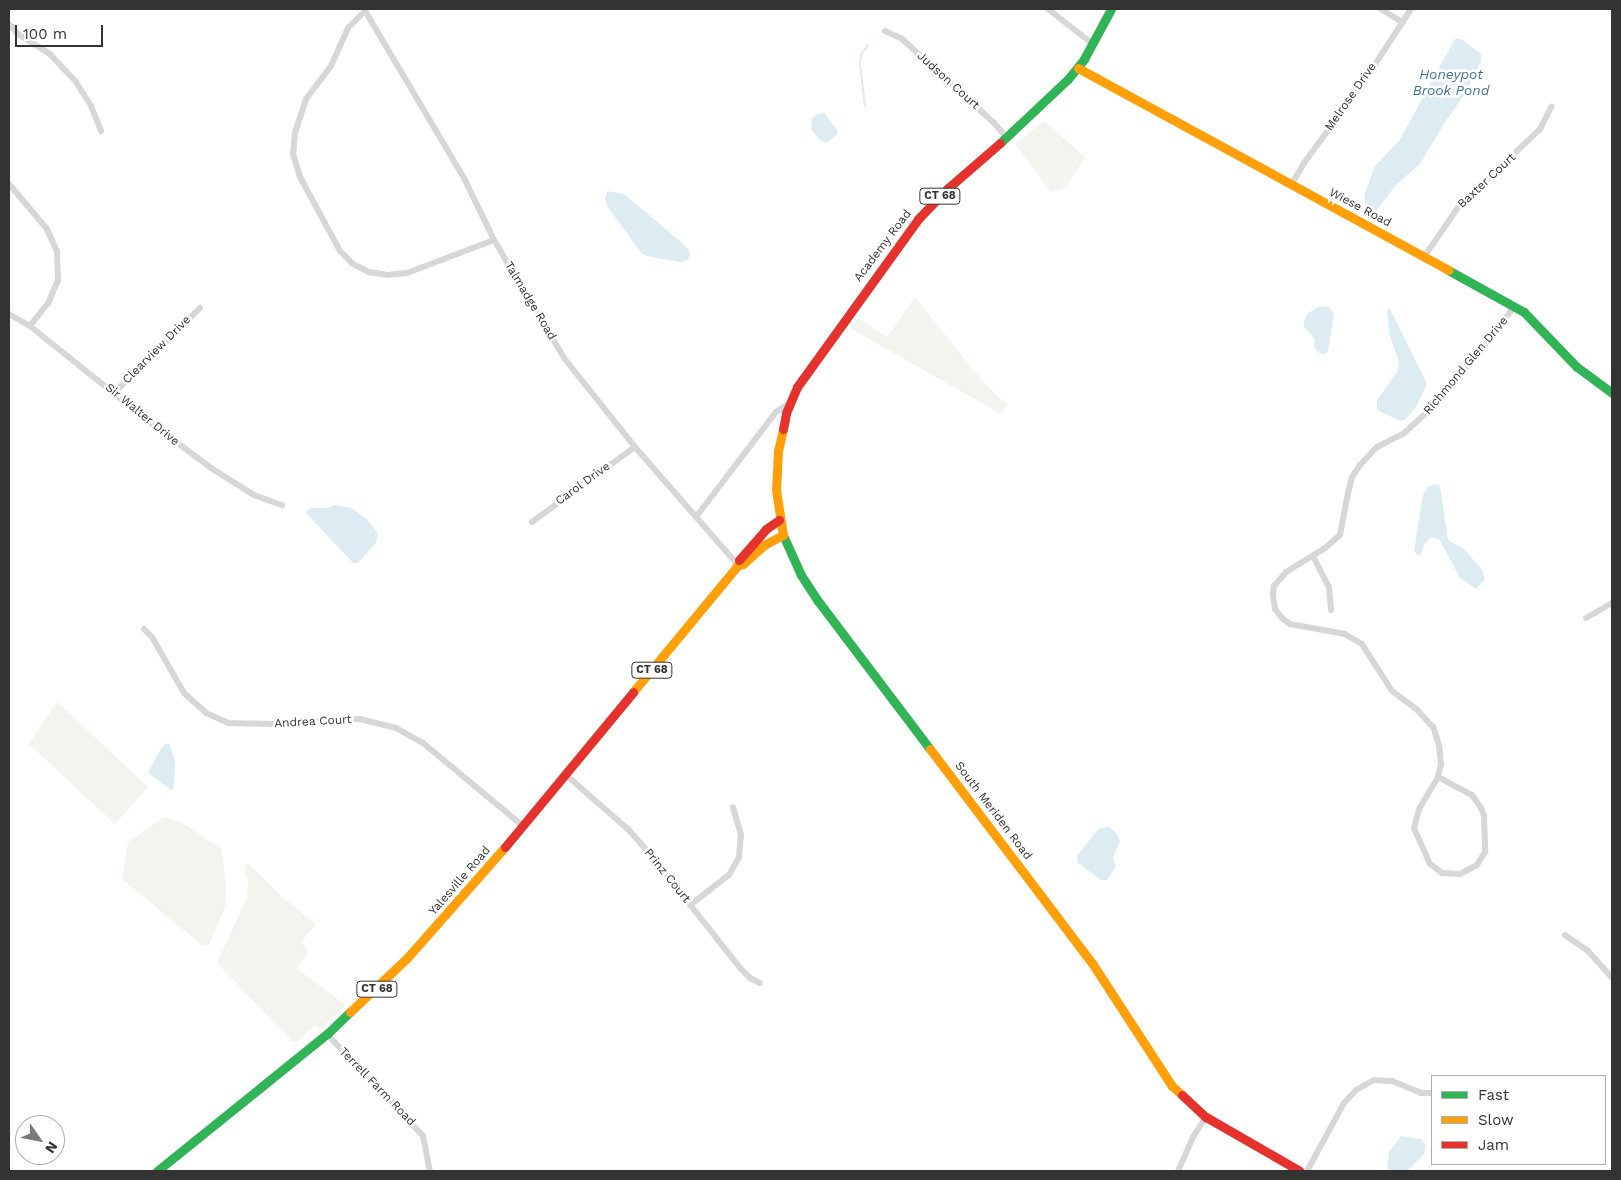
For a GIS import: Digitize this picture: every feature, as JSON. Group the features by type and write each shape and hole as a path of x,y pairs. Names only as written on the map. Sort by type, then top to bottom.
{"main road":[{"name":"Academy Road","path":"790,402 810,369 918,220 947,189 1043,105 1078,68 1112,9"},
{"name":"Wiese Road","path":"1078,68 1524,312 1577,367 1612,393"},
{"name":"South Meriden Road","path":"790,402 780,436 777,459 776,490 779,520 783,535 801,575 818,601 1092,963 1164,1076 1184,1100 1206,1117 1300,1171"},
{"name":"Yalesville Road","path":"157,1171 327,1034 407,958 466,894 524,826 738,565 738,560 766,529 779,520"},
{"name":"Yalesville Road","path":"738,565 743,564 764,545 783,535"}],"street":[{"path":"1048,9 1093,44"},
{"path":"1381,9 1402,22"},
{"name":"Melrose Drive","path":"1291,185 1304,163 1363,83 1411,9"},
{"path":"364,10 348,28 331,66 306,99 294,132 293,154 300,177 340,251 353,264 369,272 387,276 407,273 494,240"},
{"name":"Talmadge Road","path":"364,10 465,180 494,240 564,358 635,447 738,565"},
{"path":"9,24 18,34 50,54 76,82 91,106 101,131"},
{"name":"Judson Court","path":"885,31 901,38 994,123 1006,137"},
{"name":"Baxter Court","path":"1424,256 1459,206 1540,129 1551,107"},
{"path":"9,184 47,229 58,251 58,280 48,304 30,326"},
{"name":"Richmond Glen Drive","path":"1438,777 1472,795 1482,808 1484,816 1485,852 1477,865 1460,874 1442,873 1430,864 1414,828 1418,809 1438,777 1441,753 1433,726 1424,716 1392,691 1362,644 1345,634 1290,624 1275,609 1273,594 1279,579 1335,541 1340,535 1352,477 1360,465 1373,451 1416,424 1434,406 1494,334 1514,306"},
{"name":"Clearview Drive","path":"114,393 200,308"},
{"name":"Sir Walter Drive","path":"9,314 30,326 210,468 254,495 282,505"},
{"name":"Academy Road","path":"696,517 776,412 790,402"},
{"name":"Carol Drive","path":"532,522 635,447"},
{"path":"1313,556 1329,587 1331,610"},
{"path":"1586,618 1612,603"},
{"name":"Andrea Court","path":"144,629 152,637 184,693 206,713 228,723 272,724 360,719 396,728 423,743 524,826"},
{"name":"Prinz Court","path":"566,775 628,829 741,969 750,978 760,983"},
{"path":"690,905 728,875 739,857 741,835 733,807"},
{"path":"1566,935 1588,951 1612,978"},
{"name":"Terrell Farm Road","path":"327,1034 423,1136 430,1171"},
{"path":"1307,1171 1344,1103 1356,1090 1374,1080 1392,1081 1421,1093 1431,1093"},
{"path":"1178,1171 1193,1137 1206,1117"}],"shaded area":[{"path":"1044,121 1085,157 1066,187 1051,192 1015,144"},
{"path":"915,297 973,370 998,397 1008,404 1001,414 850,328 858,318 887,337"},
{"path":"57,702 148,787 115,824 29,744"},
{"path":"164,817 181,822 221,849 226,883 225,907 209,945 203,946 122,879 128,842"},
{"path":"248,863 282,897 316,924 301,942 309,951 297,969 346,1005 320,1029 315,1025 296,1042 292,1041 217,963 247,898 248,880 244,868"}],"water":[{"name":"Honeypot Brook Pond","path":"1455,39 1461,39 1481,54 1481,61 1467,91 1445,122 1420,164 1396,185 1374,214 1370,214 1365,208 1365,193 1375,166 1399,141"},
{"path":"824,113 837,130 837,135 826,143 819,139 811,129 812,119 817,114"},
{"path":"607,191 624,194 681,242 690,254 688,260 681,262 642,254 607,206 605,199"},
{"path":"1320,306 1329,307 1334,314 1328,352 1324,354 1319,353 1314,347 1315,339 1304,327 1307,314"},
{"path":"1387,309 1390,309 1427,384 1416,407 1406,419 1400,421 1377,410 1377,400 1397,372 1399,362 1389,333"},
{"path":"1435,484 1440,486 1448,540 1464,549 1482,570 1485,579 1476,589 1460,578 1439,539 1431,537 1424,545 1421,554 1417,555 1414,551 1423,495 1428,487"},
{"path":"335,505 351,508 367,519 378,534 376,543 358,563 353,563 306,513 310,508 328,508"},
{"path":"169,743 175,760 174,788 171,790 148,773 158,753 165,744"},
{"path":"1109,827 1117,834 1120,841 1113,858 1116,866 1107,880 1101,880 1078,863 1077,856 1098,829"},
{"path":"1401,1136 1421,1139 1426,1145 1424,1154 1407,1171 1387,1171 1389,1152"}],"waterway":[{"path":"865,106 860,63 861,55 868,45"}],"traffic: fast":[{"path":"1000,143 1068,79 1084,59 1111,9"},
{"path":"1448,270 1524,312 1577,367 1612,393"},
{"path":"783,535 801,575 818,601 930,749"},
{"path":"157,1171 327,1034 350,1012"}],"traffic: slow":[{"path":"1078,68 1448,270"},
{"path":"633,692 738,565 743,564 764,545 783,535 776,490 778,451 783,429"},
{"path":"930,749 1092,963 1172,1086 1182,1095"},
{"path":"350,1012 407,958 505,847"}],"traffic: jam":[{"path":"783,429 786,413 797,387 918,219 947,189 1000,143"},
{"path":"739,560 766,529 779,520"},
{"path":"505,847 633,692"},
{"path":"1182,1095 1206,1117 1300,1171"}]}
